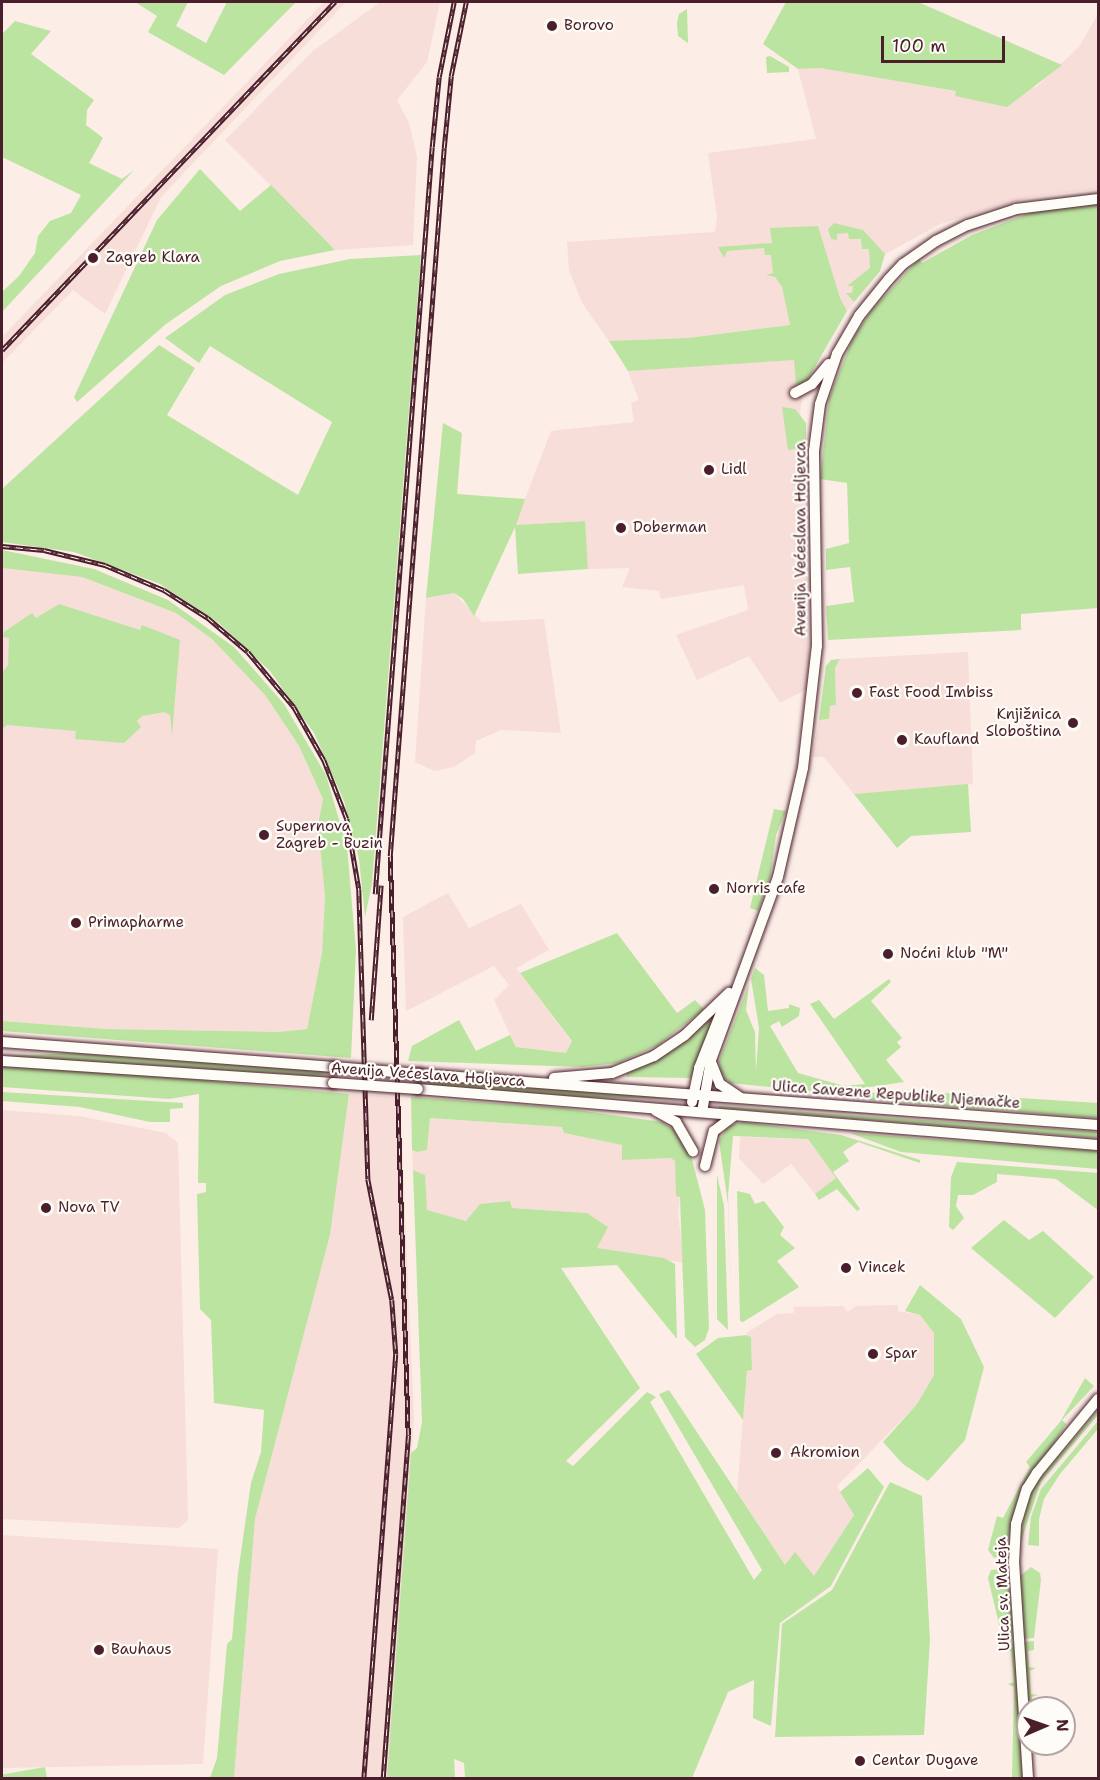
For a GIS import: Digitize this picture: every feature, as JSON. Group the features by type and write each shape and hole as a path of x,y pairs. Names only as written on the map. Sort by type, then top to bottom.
{"main road":[{"name":"Avenija Većeslava Holjevca","path":"698,1096 764,920 784,852 813,703 817,646 814,451 820,404 837,354 859,316 888,280 936,241 968,225 1016,209 1098,199"},
{"path":"795,393 812,384 837,354"},
{"name":"Avenija Većeslava Holjevca","path":"698,1096 702,1059 729,993 745,968"},
{"path":"515,1081 588,1077 635,1064 685,1035 729,993"},
{"name":"Avenija Većeslava Holjevca","path":"2,1042 698,1096"},
{"path":"711,1060 720,1084 747,1100"},
{"name":"Avenija Većeslava Holjevca","path":"2,1061 418,1089 697,1111"},
{"path":"697,1111 698,1096"},
{"name":"Ulica Savezne Republike Njemačke","path":"698,1096 1098,1125"},
{"path":"645,1107 676,1122 693,1151"},
{"name":"Ulica Savezne Republike Njemačke","path":"697,1111 1098,1145"},
{"path":"705,1166 714,1131 736,1114"},
{"name":"Ulica sv. Mateja","path":"1028,1779 1014,1563 1016,1524 1027,1489 1037,1473 1098,1399"}],"shaded area":[{"path":"324,2 346,2 161,197 105,314 73,290 2,363 2,337"},
{"path":"380,2 440,2 427,62 397,100 409,123 417,157 413,245 335,250 225,140 313,51"},
{"path":"1098,14 1098,189 1031,197 940,224 884,255 880,271 847,311 840,298 770,228 790,325 688,338 609,341 582,303 569,270 567,242 715,232 717,217 708,153 816,139 798,69 820,68 956,91 955,95 1036,87 1079,47"},
{"path":"794,358 804,383 800,414 806,426 803,477 809,661 807,689 780,703 749,656 697,680 676,635 748,610 744,585 661,599 659,591 622,587 630,568 588,569 584,521 515,525 551,431 634,422 631,403 639,400 628,371"},
{"path":"2,568 82,577 176,613 212,639 265,695 299,746 323,799 318,825 325,897 322,953 307,1029 278,1032 106,1029 2,1021"},
{"path":"454,593 482,622 544,619 561,733 501,730 476,741 475,753 454,767 434,771 415,762 426,598"},
{"path":"968,652 973,784 854,794 824,757 812,757 819,720 829,719 830,706 836,705 835,668 840,659"},
{"path":"448,893 469,928 521,904 549,950 516,968 572,1042 566,1053 516,1047 494,1000 509,985 494,966 406,1011 403,917"},
{"path":"349,1094 400,1097 414,1418 388,1778 234,1778 255,1519 330,1235"},
{"path":"2,1110 79,1116 166,1133 178,1143 188,1520 179,1528 2,1519"},
{"path":"430,1118 563,1127 564,1133 622,1145 622,1160 671,1158 675,1161 677,1196 680,1196 678,1214 684,1263 596,1248 587,1213 512,1208 510,1201 466,1221 426,1210 425,1175 413,1170 412,1150 427,1150"},
{"path":"740,1137 808,1139 836,1178 815,1194 791,1164 763,1184 739,1158"},
{"path":"898,1305 898,1311 920,1315 934,1333 934,1375 917,1404 837,1486 854,1515 814,1576 785,1565 737,1492 747,1371 752,1370 751,1337 746,1333 777,1314 794,1313 794,1307 843,1306 848,1312 856,1306"},
{"path":"2,1535 218,1549 203,1764 2,1768"}],"green space":[{"path":"135,2 188,2 176,26 206,43 227,2 296,2 224,75 148,32 157,16"},
{"path":"786,2 918,2 1062,65 1007,107 955,96 956,91 820,68 798,69 763,44"},
{"path":"687,9 688,43 678,36 677,23 679,14"},
{"path":"15,21 51,31 31,54 94,100 87,110 86,125 103,138 89,163 122,179 134,170 2,312 2,292 19,276 35,253 38,236 50,221 71,213 81,195 2,157 2,34"},
{"path":"770,56 789,67 789,72 767,73 766,57"},
{"path":"200,169 240,211 271,185 335,250 280,261 221,286 166,324 77,402 74,397 157,220"},
{"path":"1098,204 1098,608 1021,614 1021,630 828,640 826,606 854,602 850,567 826,570 826,549 849,543 847,483 820,479 829,399 852,340 872,310 919,259 922,263 972,235 1035,211"},
{"path":"834,223 863,230 885,254 880,271 854,302 846,293 852,293 853,286 847,286 870,268 869,249 862,249 861,239 849,239 848,233 837,234 837,240 831,239 828,229"},
{"path":"818,226 840,298 847,311 806,382 796,385 794,360 628,371 609,341 688,338 790,325 782,287 775,277 766,275 773,273 771,255 765,255 764,248 727,251 724,258 718,247 772,243 770,228"},
{"path":"421,255 372,884 365,917 359,859 344,801 314,733 270,671 219,623 160,584 74,552 2,542 2,489 159,345 195,368 167,415 298,495 332,422 210,346 199,363 165,338 225,295 279,274 350,259"},
{"path":"782,407 795,409 806,423 806,492 792,484 798,484 796,449 788,450"},
{"path":"443,423 462,433 457,494 525,499 516,525 585,521 588,569 518,574 515,527 474,616 463,599 454,593 426,598"},
{"path":"2,550 94,569 168,600 234,647 284,704 326,775 347,847 356,950 351,1058 2,1031 2,1021 106,1029 278,1032 307,1029 322,953 325,897 318,825 323,799 299,746 265,695 212,639 176,613 82,577 2,568"},
{"path":"59,604 140,630 142,625 180,640 172,735 170,715 164,712 142,716 137,721 141,727 124,743 75,739 76,731 7,725 2,729 2,673 8,665 9,638 3,637 4,632 32,613 36,618"},
{"path":"840,659 835,668 836,705 830,706 829,719 819,720 826,666 831,660"},
{"path":"968,784 971,832 911,836 897,848 854,794"},
{"path":"774,809 786,811 776,835 770,878 758,911 750,908"},
{"path":"617,933 677,1013 695,1000 704,1009 658,1045 618,1063 582,1067 408,1061 412,1046 459,1020 476,1051 510,1035 516,1047 566,1053 572,1041 520,973"},
{"path":"755,968 764,975 768,1011 789,1008 789,1004 800,1008 799,1016 782,1027 779,1021 770,1026 798,1073 844,1086 865,1084 810,1004 819,1000 834,1019 889,979 891,982 871,1001 902,1038 897,1042 901,1047 886,1060 904,1082 829,1093 730,1083 720,1073 719,1061 749,984 746,1010 755,1032 756,1071 759,1028 751,979"},
{"path":"716,1013 691,1078 627,1077 626,1072"},
{"path":"77,1053 331,1072 315,1076 2,1056"},
{"path":"2,1067 73,1068 349,1094 330,1235 255,1519 234,1778 210,1778 217,1758 227,1644 232,1639 238,1573 251,1483 261,1452 264,1410 214,1403 211,1320 200,1309 197,1194 206,1192 206,1183 198,1183 199,1094 169,1099 2,1087"},
{"path":"422,1079 675,1099 582,1097 437,1086 421,1082"},
{"path":"898,1090 1098,1103 1098,1118 836,1097"},
{"path":"2,1092 183,1103 183,1108 170,1109 170,1122 150,1122 80,1107 2,1101"},
{"path":"411,1097 563,1108 662,1122 675,1130 688,1144 705,1210 709,1328 705,1340 695,1347 685,1337 680,1197 676,1196 675,1161 671,1158 622,1160 622,1145 564,1133 562,1127 430,1118 427,1150 417,1152 412,1150"},
{"path":"719,1106 1098,1132 1098,1138 719,1108"},
{"path":"743,1122 841,1135 920,1160 920,1163 858,1142 843,1152 849,1161 833,1172 860,1209 857,1211 837,1189 819,1200 815,1194 836,1178 808,1139 733,1136 728,1196 732,1325 728,1204 719,1141 728,1126"},
{"path":"850,1133 1098,1151 1098,1169 901,1152"},
{"path":"957,1162 1098,1173 1098,1210 1056,1179 997,1174 997,1182 973,1195 958,1195 956,1206 964,1218 953,1230 949,1227 951,1177"},
{"path":"413,1170 425,1175 427,1210 466,1221 480,1204 510,1201 512,1208 587,1213 608,1227 597,1248 664,1258 675,1264 677,1339 617,1265 561,1268 640,1388 566,1461 573,1466 647,1392 656,1397 650,1402 754,1580 762,1570 659,1394 669,1390 785,1565 795,1552 814,1576 854,1515 840,1492 868,1468 884,1487 831,1586 780,1623 771,1726 753,1718 754,1680 728,1692 692,1778 465,1778 464,1763 454,1759 455,1778 387,1778 411,1453 417,1448 422,1422"},
{"path":"717,1175 724,1206 728,1330 717,1319"},
{"path":"737,1191 750,1194 755,1204 764,1201 784,1227 780,1235 795,1248 777,1261 799,1287 743,1322 740,1321"},
{"path":"1004,1220 1029,1240 1043,1231 1094,1277 1055,1318 971,1248"},
{"path":"920,1285 961,1319 984,1367 965,1440 928,1481 903,1464 883,1442 917,1404 934,1375 934,1333 920,1315 905,1311"},
{"path":"747,1335 751,1337 752,1370 747,1371 743,1420 696,1354 718,1338"},
{"path":"1085,1378 1094,1386 1062,1420 1066,1424 1018,1500 1005,1554 994,1558 988,1550 997,1516 1003,1518 1030,1467 1026,1462 1060,1422"},
{"path":"1098,1410 1098,1415 1041,1482 1019,1547 1026,1506 1036,1483"},
{"path":"1098,1421 1098,1429 1060,1474 1044,1499 1039,1519 1039,1546 1028,1545 1031,1517 1041,1489"},
{"path":"890,1482 922,1496 930,1640 924,1735 775,1737 782,1624 832,1590"},
{"path":"1031,1567 1040,1573 1041,1580 1034,1638 1023,1639 1020,1576"},
{"path":"1001,1569 1008,1576 1014,1639 1003,1641 988,1578 991,1570"},
{"path":"1034,1641 1034,1650 1028,1651 1029,1667 1036,1668 1030,1671 1031,1694 1038,1695 1035,1696 1027,1696 1023,1642"},
{"path":"1015,1643 1019,1696 1016,1696 1016,1756 1023,1756 1024,1778 1012,1778 1014,1687 1008,1684 1014,1682 1011,1651 1005,1651 1004,1644"},
{"path":"45,1767 47,1778 3,1778 3,1774"}],"railway":[{"path":"2,350 335,2"},
{"path":"375,894 432,147 439,77 454,2"},
{"path":"383,1778 408,1435 390,856 444,148 451,76 466,2"},
{"path":"2,546 44,550 105,565 164,590 208,618 248,652 294,707 324,760 347,819 359,889 368,1179 392,1300 396,1354 364,1778"},
{"path":"371,1020 381,885"}],"place":[{"name":"Borovo","path":"552,26"},
{"name":"Zagreb Klara","path":"93,258"},
{"name":"Lidl","path":"709,470"},
{"name":"Doberman","path":"621,528"},
{"name":"Fast Food Imbiss","path":"857,693"},
{"name":"Knjižnica Sloboština","path":"1073,723"},
{"name":"Kaufland","path":"902,740"},
{"name":"Supernova Zagreb - Buzin","path":"264,835"},
{"name":"Norris cafe","path":"714,889"},
{"name":"Primapharme","path":"76,923"},
{"name":"Noćni klub \"M\"","path":"888,954"},
{"name":"Nova TV","path":"46,1208"},
{"name":"Vincek","path":"846,1268"},
{"name":"Spar","path":"873,1354"},
{"name":"Akromion","path":"776,1453"},
{"name":"Bauhaus","path":"99,1650"},
{"name":"Centar Dugave","path":"860,1761"}]}
